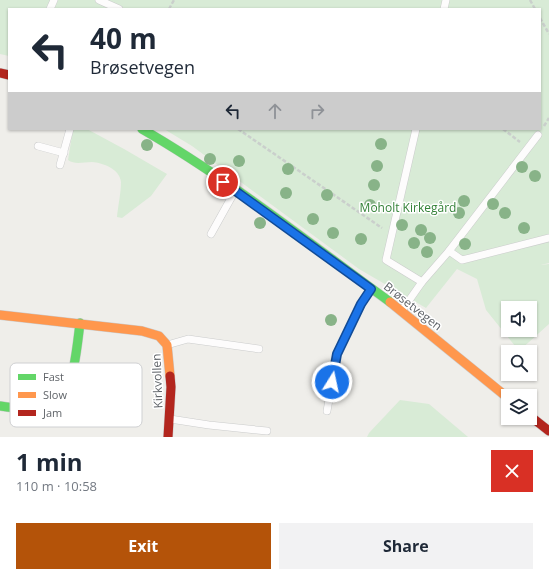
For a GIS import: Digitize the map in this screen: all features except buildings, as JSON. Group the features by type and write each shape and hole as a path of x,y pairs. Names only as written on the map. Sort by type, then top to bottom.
{"street":[{"name":"Brøsetvegen","path":"144,130 173,147 236,190 402,311 501,392"},
{"name":"Kirkvollen","path":"0,315 142,331 159,336 167,346 171,387 168,437"},
{"path":"75,363 80,323"},
{"path":"0,406 10,407"},
{"path":"537,422 549,431"}],"lane":[{"path":"99,0 117,8"},
{"path":"60,165 70,130"},
{"path":"416,130 386,260 422,282"},
{"path":"402,311 422,282 449,251 538,135"},
{"path":"38,146 64,154"},
{"path":"211,234 236,190"},
{"path":"449,251 462,260 549,238"},
{"path":"327,411 337,354 361,304 371,289"},
{"path":"167,346 188,339 259,349"},
{"path":"169,419 208,425 267,431"}],"path":[{"path":"541,20 549,34"},
{"path":"239,130 392,235"},
{"path":"504,130 528,148"}],"green space":[{"name":"Moholt Kirkegård","path":"0,0 549,0 549,263 541,265 549,264 549,324 537,335 537,301 501,301 501,329 486,310 477,279 457,269 426,308 359,269 192,146 166,130 541,130 541,8 8,8 8,56 0,54"},
{"path":"73,130 89,130 167,174 151,196 122,218 117,217 121,186 120,177 118,174 114,170 101,164 92,162 76,163 68,160"},
{"name":"Moholt Kirkegård","path":"508,337 535,337 526,345 514,345"},
{"path":"400,400 429,404 468,437 367,437"}],"traffic: fast":[{"path":"144,130 174,148 237,190 390,302"},
{"path":"75,363 80,323"},
{"path":"0,406 10,407"}],"traffic: slow":[{"path":"390,302 501,392"},
{"path":"0,315 142,331 159,336 167,345 170,376"}],"traffic: jam":[{"path":"0,73 8,75"},
{"path":"168,437 171,387 170,376"},
{"path":"537,422 549,431"}],"route":[{"path":"223,182 371,289 361,304 337,354 332,382"}]}
